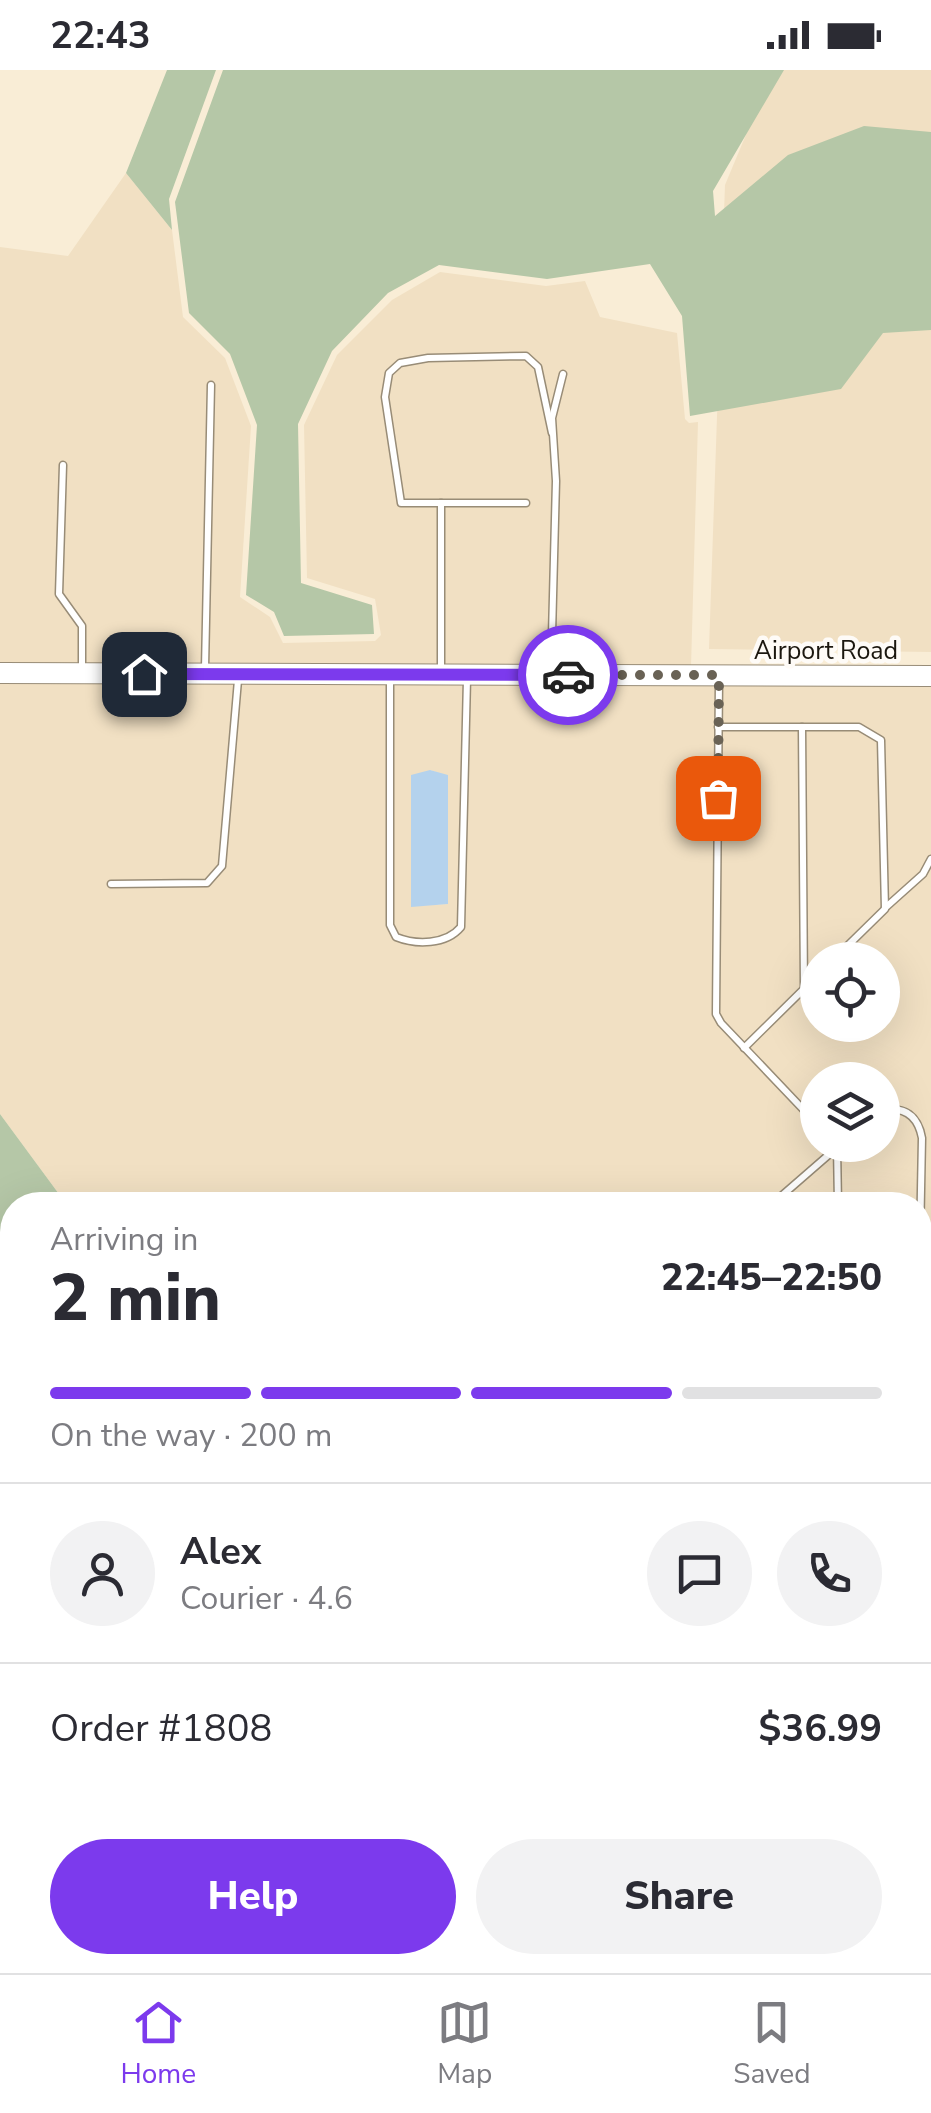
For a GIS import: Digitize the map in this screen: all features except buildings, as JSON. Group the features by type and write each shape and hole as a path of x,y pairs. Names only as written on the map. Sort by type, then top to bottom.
{"street":[{"name":"Airport Road","path":"0,673 931,676"}],"lane":[{"path":"526,503 401,503 385,397 389,372 400,363 459,356 526,356 538,366 552,433"},
{"path":"551,675 556,481 552,418 563,374"},
{"path":"205,674 212,385"},
{"path":"63,465 59,594 82,626 82,675"},
{"path":"441,503 441,674"},
{"path":"111,884 207,883 222,866 238,674"},
{"path":"390,674 390,925 396,937 413,944 454,936 462,927 467,674"},
{"path":"719,675 716,1014 800,1106"},
{"path":"718,727 859,727 881,740 885,909"},
{"path":"802,727 804,942"},
{"path":"851,942 923,874 931,859"},
{"path":"744,1048 800,992"},
{"path":"900,1109 919,1124 921,1192"},
{"path":"786,1192 820,1162"},
{"path":"838,1162 838,1192"}],"shaded area":[{"path":"773,70 931,70 931,652 709,649 725,185"},
{"path":"126,173 172,230 183,317 225,358 251,426 240,597 270,617 283,643 375,641 381,635 375,599 307,578 304,425 337,355 392,300 440,272 546,286 585,281 600,317 677,333 685,419 698,422 691,667 0,665 0,247 68,256"},
{"path":"0,682 931,684 931,1192 57,1192 0,1114","holes":["430,770 448,776 448,904 412,906"]}],"green space":[{"path":"167,70 216,70 169,199 172,230 126,173"},
{"path":"223,70 784,70 713,191 715,216 788,155 864,126 931,132 931,330 883,333 841,389 690,416 682,316 650,264 547,279 439,265 388,293 332,351 298,424 301,583 372,605 374,634 284,636 274,612 246,595 257,425 230,354 189,313 175,202"},
{"path":"0,1114 57,1192 0,1192"}],"water":[{"path":"430,770 448,775 448,904 411,907 411,775"}],"way so far":[{"path":"568,675 719,675 718,798"}],"route":[{"path":"144,674 568,675"}]}
